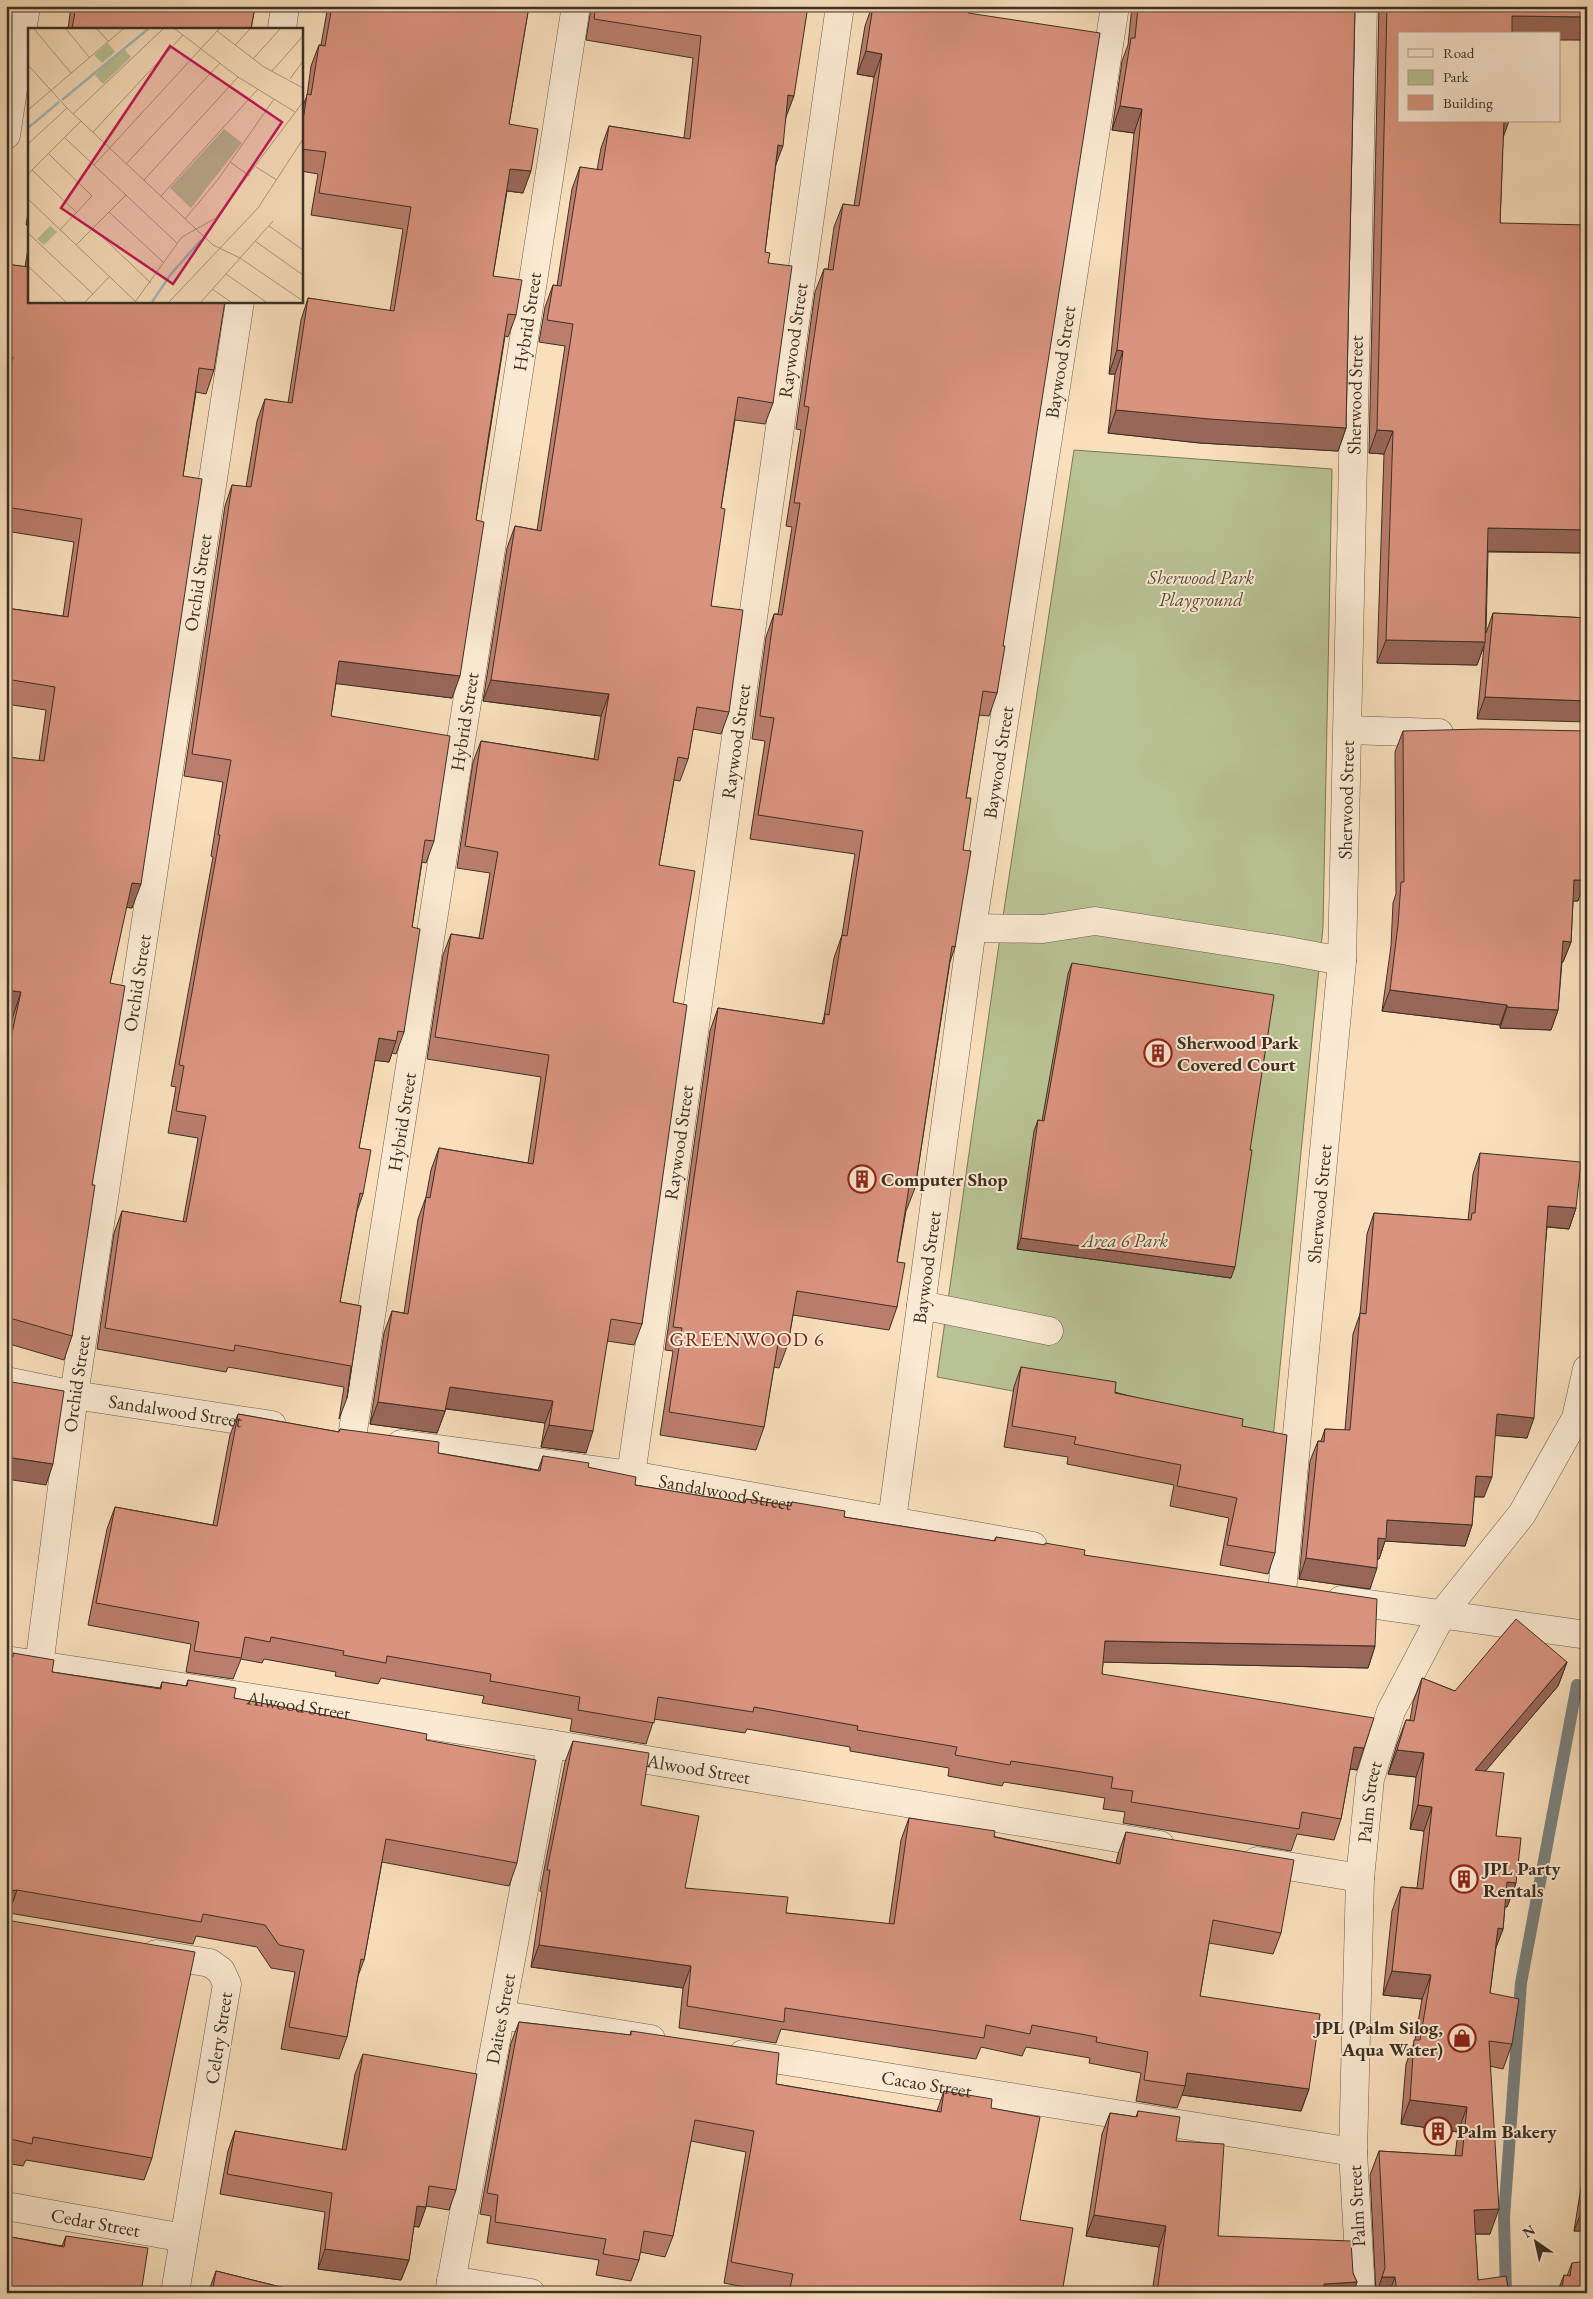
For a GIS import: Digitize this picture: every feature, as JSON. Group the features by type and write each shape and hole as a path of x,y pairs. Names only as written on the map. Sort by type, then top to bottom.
{"street":[{"path":"6,135 26,6"},
{"path":"282,28 285,6"},
{"name":"Hybrid Street","path":"352,1437 576,6"},
{"name":"Raywood Street","path":"631,1475 840,6"},
{"name":"Baywood Street","path":"892,1520 972,928 1114,6"},
{"name":"Sherwood Street","path":"1282,1592 1342,961 1363,6"},
{"name":"Orchid Street","path":"40,1666 74,1395 240,302"},
{"path":"1348,730 1468,734"},
{"path":"972,928 1043,929 1095,921 1342,961"},
{"path":"921,1305 1049,1332"},
{"name":"Palm Street","path":"1361,2293 1353,2152 1360,1878 1370,1779 1391,1711 1442,1614 1522,1514 1576,1418 1587,1369"},
{"name":"Sandalwood Street","path":"6,1381 74,1395 295,1428"},
{"name":"Sandalwood Street","path":"323,1433 631,1475 1058,1550"},
{"path":"1253,1586 1282,1592 1587,1635"},
{"name":"Alwood Street","path":"6,1660 551,1744 1185,1849"},
{"name":"Daites Street","path":"450,2286 551,1744"},
{"path":"1233,1857 1360,1878"},
{"name":"Celery Street","path":"132,1950 210,1963 221,1971 228,1984 175,2293"},
{"path":"502,2015 678,2044"},
{"name":"Cacao Street","path":"717,2050 1353,2152"},
{"name":"Cedar Street","path":"6,2206 184,2238"},
{"path":"450,2286 531,2293"}],"green space":[{"name":"Area 6 Park","path":"1074,450 1332,469 1323,927 1273,1439 937,1377 1002,923"}],"building":[{"path":"76,6 255,6 251,28 72,28"},
{"path":"332,6 529,6 509,124 538,129 531,171 510,169 493,276 522,280 516,315 508,314 489,433 476,520 484,522 460,676 339,661 331,716 450,736 434,841 425,840 412,927 420,929 404,1032 398,1031 396,1041 379,1038 359,1148 371,1150 363,1194 360,1193 340,1302 361,1306 347,1398 351,1366 235,1345 234,1351 105,1328 122,1211 186,1222 206,1116 176,1111 184,1066 179,1065 220,835 218,835 231,760 192,754 232,485 251,487 265,399 292,403 308,298 394,311 411,207 319,193 326,152 302,149 302,126 307,94 311,95 319,45 325,46"},
{"path":"596,6 808,6 794,96 788,95 783,146 778,145 765,252 770,253 768,263 792,266 773,403 738,397 721,508 725,509 711,606 743,610 729,712 697,707 688,759 678,757 659,865 695,871 673,1002 687,1005 642,1324 611,1319 593,1431 549,1425 553,1401 450,1387 445,1411 378,1402 392,1311 408,1314 426,1197 430,1198 439,1148 533,1164 549,1055 435,1037 451,934 483,939 498,852 465,846 481,741 598,760 609,694 491,680 515,526 541,531 573,324 547,320 553,285 561,286 580,167 602,170 609,126 690,139 701,36 594,19"},
{"path":"873,6 969,6 968,13 1100,33 997,693 983,691 966,798 971,798 963,850 971,851 955,947 952,946 915,1188 909,1187 897,1262 905,1263 897,1307 797,1291 788,1344 778,1343 764,1427 669,1412 682,1328 673,1327 718,1008 824,1024 825,1014 829,1015 842,935 847,936 863,831 758,815 774,718 760,716 774,614 782,615 800,503 794,503 809,407 804,406 824,269 833,270 843,204 859,206 882,54 866,51"},
{"path":"1138,6 1355,6 1346,428 1209,419 1116,410 1123,351 1117,350 1142,109 1120,106 1131,38 1135,38"},
{"path":"1387,6 1587,6 1587,17 1512,16 1512,32 1398,32 1398,122 1504,122 1500,223 1587,225 1587,530 1488,528 1485,642 1386,640 1393,431 1377,430"},
{"path":"6,264 28,267 28,302 225,302 214,370 199,368 183,476 202,479 141,884 132,883 110,983 125,986 92,1185 95,1185 72,1336 6,1317 6,1060 21,992 6,990 6,757 44,761 55,687 6,679 6,608 68,617 82,519 6,507 6,398 13,357 8,356 9,351 6,351"},
{"path":"1493,613 1587,618 1587,701 1485,697"},
{"path":"1482,729 1587,731 1587,834 1584,834 1585,880 1574,880 1571,942 1563,941 1558,1010 1507,1007 1507,1005 1390,990 1401,882 1404,882 1403,731"},
{"path":"1072,963 1274,995 1250,1150 1252,1150 1235,1267 1021,1238 1038,1120 1044,1121"},
{"path":"1480,1153 1581,1162 1576,1208 1548,1206 1534,1418 1497,1414 1492,1477 1476,1476 1472,1525 1387,1520 1386,1539 1378,1538 1377,1568 1306,1558 1318,1441 1324,1442 1325,1429 1350,1430 1360,1313 1366,1314 1374,1213 1471,1220 1472,1213 1475,1213"},
{"path":"1021,1367 1116,1382 1115,1393 1243,1419 1242,1426 1287,1435 1275,1553 1227,1545 1237,1498 1177,1486 1181,1465 1074,1444 1076,1437 1012,1426"},
{"path":"6,1381 64,1391 53,1464 6,1457"},
{"path":"238,1414 339,1432 340,1429 439,1442 438,1453 540,1471 543,1456 589,1463 588,1467 636,1477 635,1485 745,1503 746,1499 791,1506 792,1502 845,1511 844,1517 995,1541 996,1537 1045,1545 1045,1543 1085,1550 1084,1555 1377,1599 1375,1646 1105,1641 1102,1674 1374,1718 1364,1748 1354,1747 1341,1819 1302,1812 1299,1829 1131,1802 1133,1791 1111,1788 1113,1777 1011,1761 1010,1765 955,1755 957,1747 857,1730 858,1726 754,1707 753,1712 658,1697 654,1723 578,1710 580,1697 490,1681 491,1674 387,1656 386,1663 343,1655 344,1651 271,1637 270,1642 245,1637 241,1658 194,1651 199,1622 96,1603 115,1507 217,1526"},
{"path":"1516,1619 1567,1662 1475,1770 1504,1773 1496,1836 1521,1838 1516,1883 1507,1882 1503,1929 1498,1928 1490,1993 1519,1999 1512,2044 1489,2041 1499,2209 1474,2210 1478,2280 1506,2276 1509,2293 1397,2293 1395,2277 1382,2277 1385,2268 1379,2151 1462,2156 1467,2107 1410,2100 1414,2040 1420,2040 1431,1975 1392,1971 1401,1887 1423,1889 1432,1807 1418,1805 1424,1753 1397,1750 1406,1720 1414,1721 1422,1678 1455,1691"},
{"path":"13,1653 54,1660 52,1672 161,1689 162,1682 187,1686 188,1680 236,1688 234,1698 427,1734 426,1740 536,1760 517,1863 386,1839 364,1960 361,1959 347,2037 289,2027 304,1950 279,1945 265,1925 203,1914 201,1922 17,1890 6,1893 6,1656 13,1657"},
{"path":"573,1741 649,1753 641,1805 699,1816 685,1888 788,1897 786,1913 894,1924 909,1818 995,1831 994,1837 1120,1864 1126,1832 1294,1860 1281,1933 1213,1920 1200,1996 1320,2014 1309,2089 1187,2073 1185,2086 1144,2080 1148,2052 1096,2042 1097,2037 1032,2025 1030,2034 986,2025 984,2038 785,2008 784,2022 687,2006 691,1966 539,1945 550,1870 547,1870"},
{"path":"6,1918 12,1921 195,1952 152,2158 33,2137 32,2144 6,2138"},
{"path":"519,2022 631,2035 631,2031 779,2053 776,2084 941,2112 944,2091 992,2099 991,2108 1040,2117 1020,2220 1073,2228 1062,2293 789,2293 793,2274 731,2262 754,2131 695,2120 673,2236 644,2231 639,2260 603,2254 606,2239 495,2222 498,2195 487,2193"},
{"path":"363,2054 477,2074 456,2190 429,2186 426,2207 417,2206 409,2260 325,2249 332,2193 227,2174 235,2131 346,2150"},
{"path":"1138,2111 1180,2117 1176,2141 1224,2144 1218,2236 1351,2241 1353,2273 1357,2282 1324,2284 1324,2293 1157,2293 1166,2226 1094,2215 1110,2113 1137,2117"},
{"path":"1587,2177 1587,2210 1582,2210"},
{"path":"66,2236 148,2248 141,2293 6,2293 6,2254 11,2237 64,2247"},
{"path":"1587,2261 1587,2293 1561,2293 1564,2275 1570,2276 1572,2263"},
{"path":"216,2271 305,2293 212,2293"}],"waterway":[{"path":"1506,2293 1504,2217 1521,1983 1577,1685"}],"place":[{"name":"Sherwood Park Covered Court","path":"1158,1053"},
{"name":"Computer Shop","path":"862,1179"},
{"name":"JPL Party Rentals","path":"1464,1879"},
{"name":"JPL (Palm Silog, Aqua Water)","path":"1462,2038"},
{"name":"Palm Bakery","path":"1438,2131"}],"district":[{"name":"GREENWOOD 6","path":"747,1339"}],"park label":[{"name":"Sherwood Park Playground","path":"1201,588"}]}
